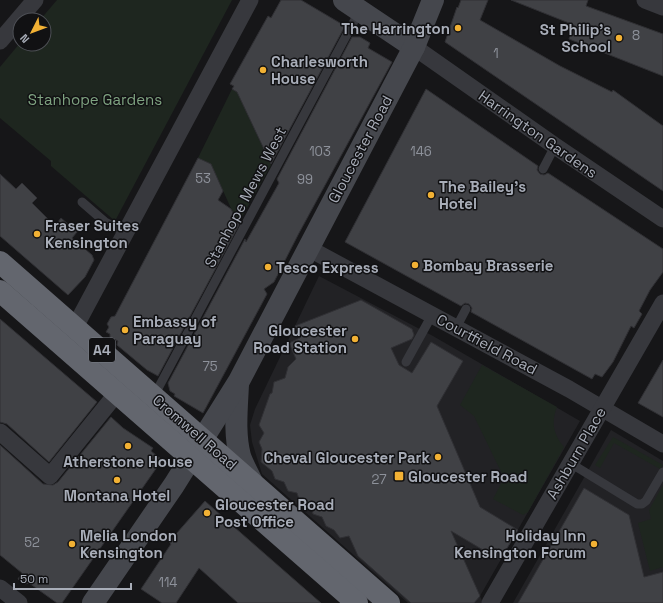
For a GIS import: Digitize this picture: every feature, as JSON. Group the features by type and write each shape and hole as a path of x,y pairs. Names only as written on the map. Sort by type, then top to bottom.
{"highway":[{"name":"Cromwell Road","path":"0,262 389,603"},
{"name":"Cromwell Road","path":"0,291 357,603"}],"street":[{"path":"0,41 35,0"},
{"path":"75,327 250,0"},
{"name":"Gloucester Road","path":"93,603 191,458 239,381 414,47 433,0"},
{"path":"645,0 663,7"},
{"path":"352,5 414,47"},
{"name":"Harrington Gardens","path":"414,47 555,146 663,219"},
{"name":"Courtfield Road","path":"308,248 601,408 663,444"},
{"name":"Ashburn Place","path":"490,603 601,408 663,303"},
{"name":"Gloucester Road","path":"239,381 236,421 238,444 241,457 252,482"},
{"path":"0,432 50,476 117,393"},
{"path":"0,588 19,603"}],"lane":[{"name":"Stanhope Mews West","path":"154,396 352,5"},
{"path":"543,169 555,146"},
{"path":"82,202 105,222 126,233"},
{"path":"456,328 466,309"},
{"path":"406,362 432,315"},
{"path":"570,463 637,504 642,504 646,500 663,472"}],"shaded area":[{"path":"319,276 433,336 580,421 480,596 483,603 408,603 262,474 252,442 250,425 255,409"},
{"path":"611,430 663,461 663,603 513,603"}],"green space":[{"name":"Stanhope Gardens","path":"57,0 232,0 115,221 51,166 51,161 0,118 0,67 12,52 52,52 52,12 47,12"},
{"path":"232,89 237,92 271,165 238,224 211,164 198,158"},
{"path":"482,365 557,407 554,418 554,428 557,437 564,447 528,512 523,515 493,499 504,478 474,416 460,405"},
{"path":"613,437 663,465 660,469 614,443 600,468 595,465"},
{"path":"663,485 663,567 650,571 638,523 651,519 649,510"}],"building":[{"name":"Charlesworth House","path":"281,0 301,0 345,26 271,164 237,92 232,89 234,86 230,84 268,16 271,18"},
{"path":"461,0 488,0 480,20 560,66 612,92 613,90 663,126 663,191 445,42 457,7 458,8"},
{"path":"511,0 588,0 586,6 663,34 663,76 569,39 574,25"},
{"path":"352,37 360,37 370,43 368,48 392,62 274,282 264,289 267,294 203,413 174,396 175,394 170,391 168,383 245,239 246,242 279,183 277,179"},
{"path":"426,89 538,166 537,170 540,174 544,175 548,173 663,249 663,272 650,290 639,311 642,314 634,328 631,326 613,362 602,377 595,374 592,379 471,312 472,308 469,304 465,303 461,306 345,242"},
{"path":"198,158 211,164 223,191 218,200 231,209 239,225 158,376 147,370 117,345 118,341 110,337 110,334 106,332 109,327 107,324 111,317 115,316"},
{"name":"Fraser Suites Kensington","path":"0,174 16,189 22,183 37,198 32,203 55,226 61,218 77,232 72,238 92,255 94,260 85,277 68,295 0,236"},
{"path":"361,300 412,329 414,335 412,339 391,348 399,365 412,373 431,342 463,361 437,406 480,507 518,530 500,560 451,531 480,596 474,603 411,603 358,556 349,536 340,538 334,530 326,526 322,517 313,514 311,506 300,502 297,493 288,491 284,482 275,479 272,471 261,462 262,449 259,442 264,433 259,425 270,394 272,393 274,382 285,378 288,367 296,359 289,343 300,338 295,326"},
{"path":"0,319 97,402 49,462 7,424 0,422"},
{"path":"663,360 663,417 638,403"},
{"path":"111,417 123,428 153,448 151,451 162,460 62,603 57,603 29,583 25,584 18,579 22,573 0,555 0,445 43,484 53,485 58,482"},
{"name":"Holiday Inn Kensington Forum","path":"584,488 629,515 644,577 663,572 663,603 518,603"},
{"path":"205,501 321,603 238,603 199,568 176,603 162,603 141,589 171,544 169,542"}],"place":[{"name":"The Harrington","path":"458,28"},
{"name":"St Philip's School","path":"619,38"},
{"name":"Charlesworth House","path":"263,70"},
{"name":"The Bailey’s Hotel","path":"431,195"},
{"name":"Fraser Suites Kensington","path":"37,234"},
{"name":"Bombay Brasserie","path":"415,265"},
{"name":"Tesco Express","path":"268,267"},
{"name":"Embassy of Paraguay","path":"125,330"},
{"name":"Gloucester Road Station","path":"355,339"},
{"name":"Atherstone House","path":"128,446"},
{"name":"Cheval Gloucester Park","path":"438,457"},
{"name":"Gloucester Road","path":"399,476"},
{"name":"Montana Hotel","path":"117,480"},
{"name":"Gloucester Road Post Office","path":"207,513"},
{"name":"Melia London Kensington","path":"72,544"},
{"name":"Holiday Inn Kensington Forum","path":"594,544"}]}
